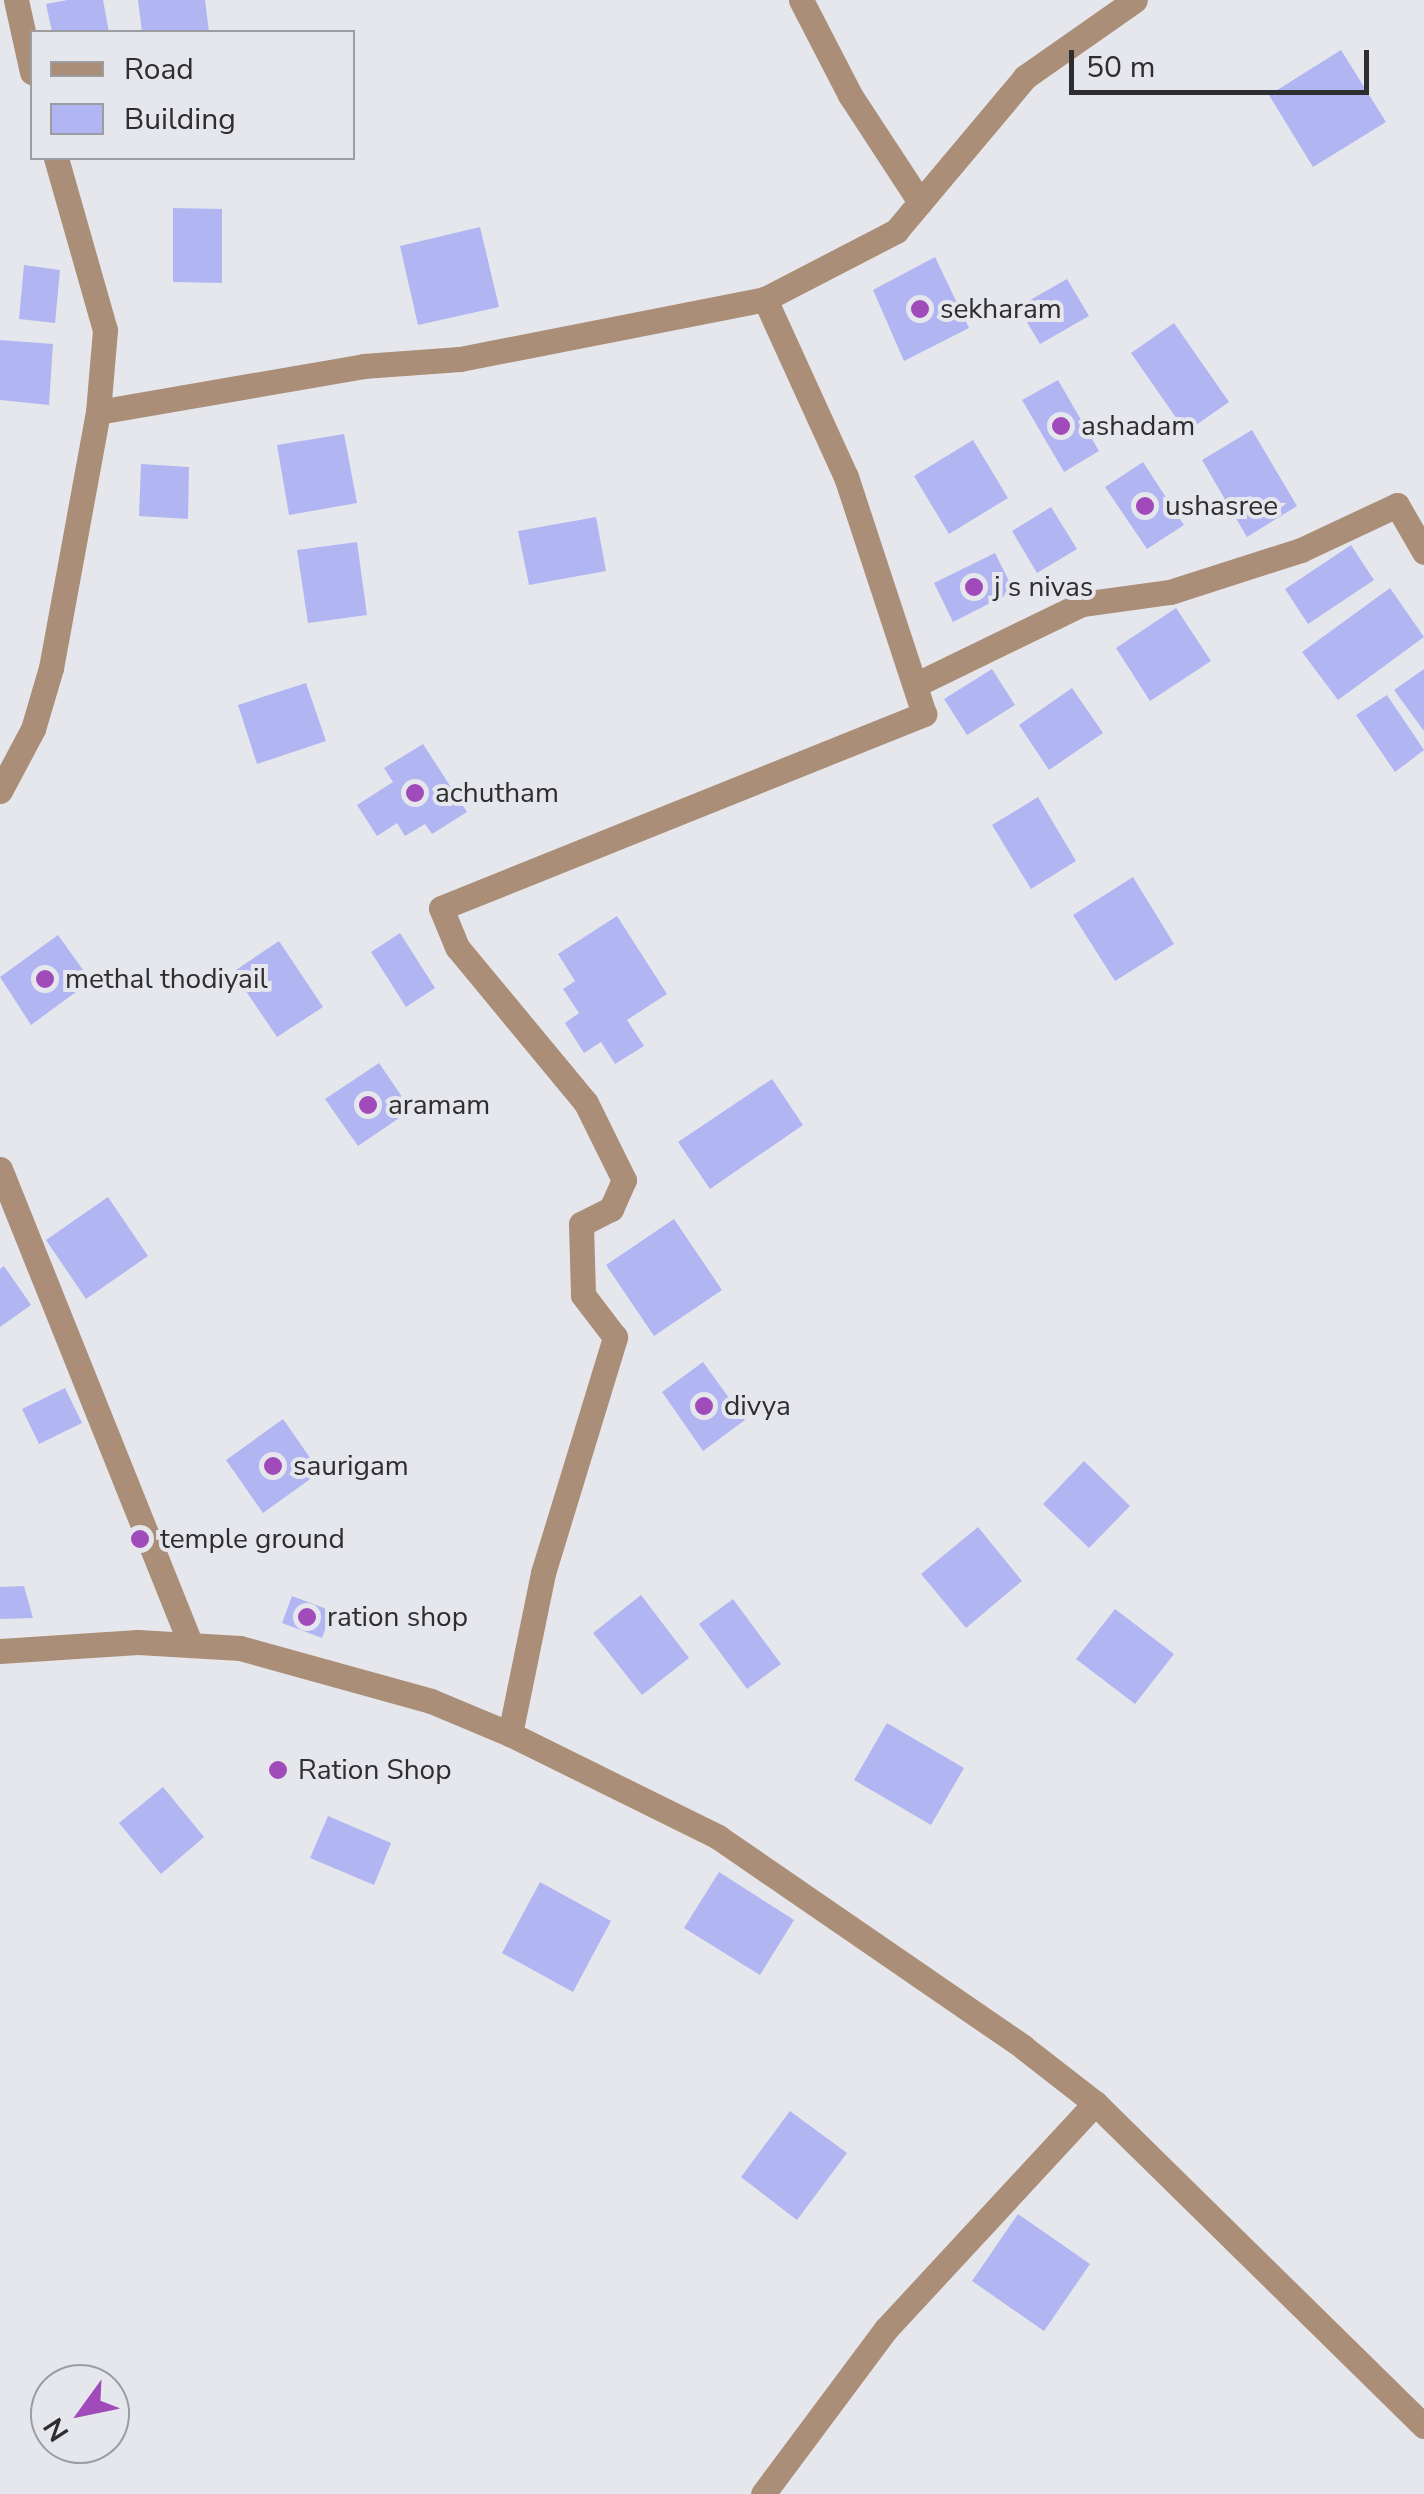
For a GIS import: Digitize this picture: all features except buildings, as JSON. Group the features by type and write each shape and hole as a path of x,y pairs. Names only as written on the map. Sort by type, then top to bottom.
{"street":[{"path":"16,0 30,63"},
{"path":"801,0 850,94 920,202"},
{"path":"98,412 363,366 460,359 764,300 896,231 1024,77 1135,0"},
{"path":"0,791 32,730 51,668 98,412 105,330 57,160"},
{"path":"510,1734 542,1573 615,1338 583,1295 581,1224 610,1209 624,1180 586,1103 457,947 441,908 924,714 846,477 764,300"},
{"path":"915,684 1082,604 1170,592 1301,550 1396,504 1424,552"},
{"path":"0,1169 191,1646"},
{"path":"0,1651 138,1642 240,1648 431,1701 510,1734 718,1837 1023,2047 1095,2103 1424,2426"},
{"path":"763,2494 886,2329 1095,2103"}],"place":[{"name":"sekharam","path":"920,309"},
{"name":"ashadam","path":"1061,426"},
{"name":"ushasree","path":"1145,506"},
{"name":"j s nivas","path":"974,587"},
{"name":"achutham","path":"415,793"},
{"name":"methal thodiyail","path":"45,979"},
{"name":"aramam","path":"368,1105"},
{"name":"divya","path":"704,1406"},
{"name":"saurigam","path":"273,1466"},
{"name":"temple ground","path":"140,1539"},
{"name":"ration shop","path":"307,1617"},
{"name":"Ration Shop","path":"278,1770"}]}
